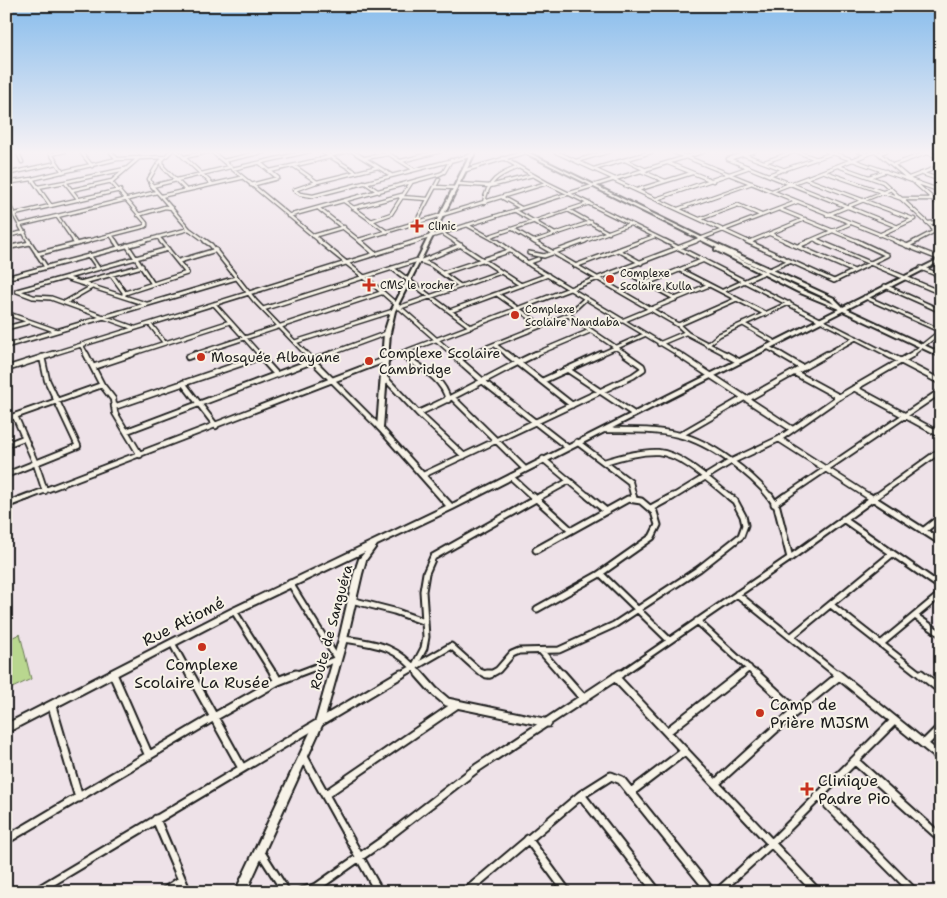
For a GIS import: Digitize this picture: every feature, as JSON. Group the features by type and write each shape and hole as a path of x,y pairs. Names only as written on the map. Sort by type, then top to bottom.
{"street":[{"path":"42,193 51,206"},
{"path":"74,193 79,200"},
{"path":"15,214 108,193"},
{"path":"37,254 145,227 146,223 122,193"},
{"path":"20,224 154,193"},
{"path":"158,193 167,206 172,208 196,236 209,243 216,250 248,293 331,381 380,428 451,506"},
{"path":"161,196 174,193"},
{"path":"260,193 364,277 396,309 567,447"},
{"path":"298,193 313,196 324,193"},
{"path":"288,216 375,193"},
{"path":"379,193 386,199"},
{"path":"371,221 391,214 404,193"},
{"path":"415,224 432,193"},
{"path":"380,428 388,334 409,279 455,193"},
{"path":"484,203 485,193"},
{"path":"359,240 518,193"},
{"path":"6,369 568,193 789,303 941,382"},
{"path":"609,193 832,299 843,308"},
{"path":"643,193 834,281 887,254 779,209"},
{"path":"656,199 675,193"},
{"path":"678,209 724,193"},
{"path":"776,193 849,224 941,259"},
{"path":"809,193 898,227"},
{"path":"841,193 913,219"},
{"path":"828,215 881,193 902,199 932,199"},
{"path":"895,193 934,231 907,246"},
{"path":"925,193 941,206"},
{"path":"352,208 402,196 428,199"},
{"path":"503,198 522,208"},
{"path":"6,200 8,207 15,214 30,243 46,267"},
{"path":"344,201 387,232"},
{"path":"6,505 797,202"},
{"path":"490,236 590,204"},
{"path":"699,219 738,205 761,216"},
{"path":"138,214 167,206"},
{"path":"318,208 344,227 375,254"},
{"path":"514,210 555,234"},
{"path":"568,210 609,232"},
{"path":"57,216 76,244"},
{"path":"879,235 920,216"},
{"path":"749,242 805,219"},
{"path":"534,241 591,222"},
{"path":"928,223 941,222"},
{"path":"528,253 542,256 553,253 630,224"},
{"path":"798,246 849,224"},
{"path":"467,225 490,236 527,263 712,375 792,429"},
{"path":"313,236 344,227"},
{"path":"6,278 189,229"},
{"path":"512,229 678,325 685,333 738,361"},
{"path":"6,236 25,232"},
{"path":"442,233 521,285"},
{"path":"770,234 854,271"},
{"path":"111,236 120,247"},
{"path":"575,266 655,236"},
{"path":"64,278 124,295 186,274 187,272 179,261 158,237"},
{"path":"702,238 763,273 825,303 843,308 941,355"},
{"path":"814,239 941,293"},
{"path":"6,248 30,243"},
{"path":"127,245 153,284"},
{"path":"263,309 420,261 461,245"},
{"path":"135,328 102,318 64,303 48,298 30,296 17,291 168,249"},
{"path":"179,261 216,250"},
{"path":"618,250 641,263"},
{"path":"443,273 509,251"},
{"path":"89,255 98,268"},
{"path":"527,263 538,259"},
{"name":"Route de Sanguéra","path":"240,892 320,720 361,565 375,544 941,259"},
{"path":"647,283 704,260"},
{"path":"420,261 443,273 460,286"},
{"path":"723,291 789,261"},
{"path":"80,283 142,266"},
{"path":"392,268 471,327"},
{"path":"921,268 941,276"},
{"path":"622,270 676,299"},
{"path":"680,270 766,314"},
{"path":"295,342 501,272"},
{"path":"111,274 129,300 147,304"},
{"path":"450,311 548,275"},
{"path":"6,346 236,278"},
{"path":"622,321 709,285"},
{"path":"64,303 92,286"},
{"path":"885,286 941,311"},
{"path":"188,357 381,293"},
{"path":"497,294 542,326"},
{"path":"651,508 730,462 778,439 839,397 903,361 941,331 865,297"},
{"path":"459,359 568,315 585,299"},
{"path":"678,325 737,299"},
{"path":"125,310 129,300"},
{"path":"707,345 714,338 789,303"},
{"path":"214,304 276,374"},
{"path":"6,313 58,331"},
{"path":"423,475 600,392 643,369 642,366 617,348 568,315"},
{"path":"6,328 30,322"},
{"path":"93,367 164,342 230,322"},
{"path":"150,324 164,342"},
{"path":"743,324 776,343"},
{"path":"418,413 454,398 482,380 590,331"},
{"path":"659,344 685,333"},
{"path":"127,431 276,374 388,334"},
{"path":"542,381 644,335"},
{"path":"680,435 856,338"},
{"path":"81,345 102,385 113,399 115,413 140,455"},
{"path":"495,345 572,405"},
{"path":"767,347 803,368"},
{"path":"402,354 432,375 447,395 448,400"},
{"path":"6,475 78,446 47,380 42,357"},
{"path":"114,407 260,357"},
{"path":"568,370 634,414"},
{"path":"795,373 839,397"},
{"path":"384,377 418,413 464,456"},
{"path":"183,383 216,426"},
{"path":"6,419 102,385"},
{"path":"854,388 941,435"},
{"path":"774,504 941,391"},
{"path":"454,398 525,469"},
{"path":"15,416 36,464 45,491"},
{"path":"604,430 644,430 680,435 709,448 745,470 770,496 782,521 790,558"},
{"path":"6,445 24,438"},
{"path":"778,439 941,542"},
{"path":"536,609 577,590 602,574 654,534 658,520 651,508 634,498 630,482 577,442"},
{"path":"300,892 315,889 456,783 584,699 790,558 941,450"},
{"path":"35,892 320,720 451,646 480,672 489,675 498,670 512,654 569,647 614,625 699,569 742,536 744,525 738,505 722,490 684,462 662,453 636,454 604,462"},
{"path":"543,459 606,511"},
{"path":"511,477 571,530"},
{"path":"413,669 424,648 426,622 424,583 428,565 433,557 462,539 569,481"},
{"path":"536,550 623,501 634,498"},
{"path":"923,531 941,517"},
{"path":"842,519 941,586"},
{"name":"Rue Atiomé","path":"6,729 234,611 375,544"},
{"path":"792,636 892,554"},
{"path":"602,574 669,640"},
{"path":"6,840 214,716 278,681 337,659 290,583"},
{"path":"737,594 792,636 941,758"},
{"path":"882,643 941,594"},
{"path":"351,600 394,610 426,622"},
{"path":"831,605 941,690"},
{"path":"234,611 278,681"},
{"path":"915,616 941,634"},
{"path":"697,621 796,711"},
{"path":"343,638 400,654 436,695 446,702 548,723"},
{"path":"172,643 242,768"},
{"path":"541,651 584,699"},
{"path":"668,731 749,668"},
{"path":"113,674 149,756"},
{"path":"716,783 796,711 839,676"},
{"path":"616,677 816,892"},
{"path":"326,794 456,705"},
{"path":"52,706 79,798"},
{"path":"718,892 855,761 894,721"},
{"path":"924,744 941,727"},
{"path":"631,792 686,751"},
{"path":"304,756 379,892"},
{"path":"855,761 941,838"},
{"path":"466,892 476,888 528,839 581,795 611,776 621,780 711,892"},
{"path":"581,795 657,892"},
{"path":"818,795 914,892"},
{"path":"156,819 187,892"},
{"path":"528,839 568,892"},
{"path":"260,850 286,892"},
{"path":"164,892 181,880"}],"green space":[{"path":"20,634 31,679 6,691 6,640"}],"place":[{"name":"Clinic","path":"417,226"},
{"name":"Complexe Scolaire Kulla","path":"610,279"},
{"name":"CMS le rocher","path":"369,285"},
{"name":"Complexe Scolaire Nandaba","path":"515,315"},
{"name":"Mosquée Albayane","path":"201,357"},
{"name":"Complexe Scolaire Cambridge","path":"369,361"},
{"name":"Complexe Scolaire La Rusée","path":"202,647"},
{"name":"Camp de Prière MJSM","path":"760,713"},
{"name":"Clinique Padre Pio","path":"807,789"}]}
